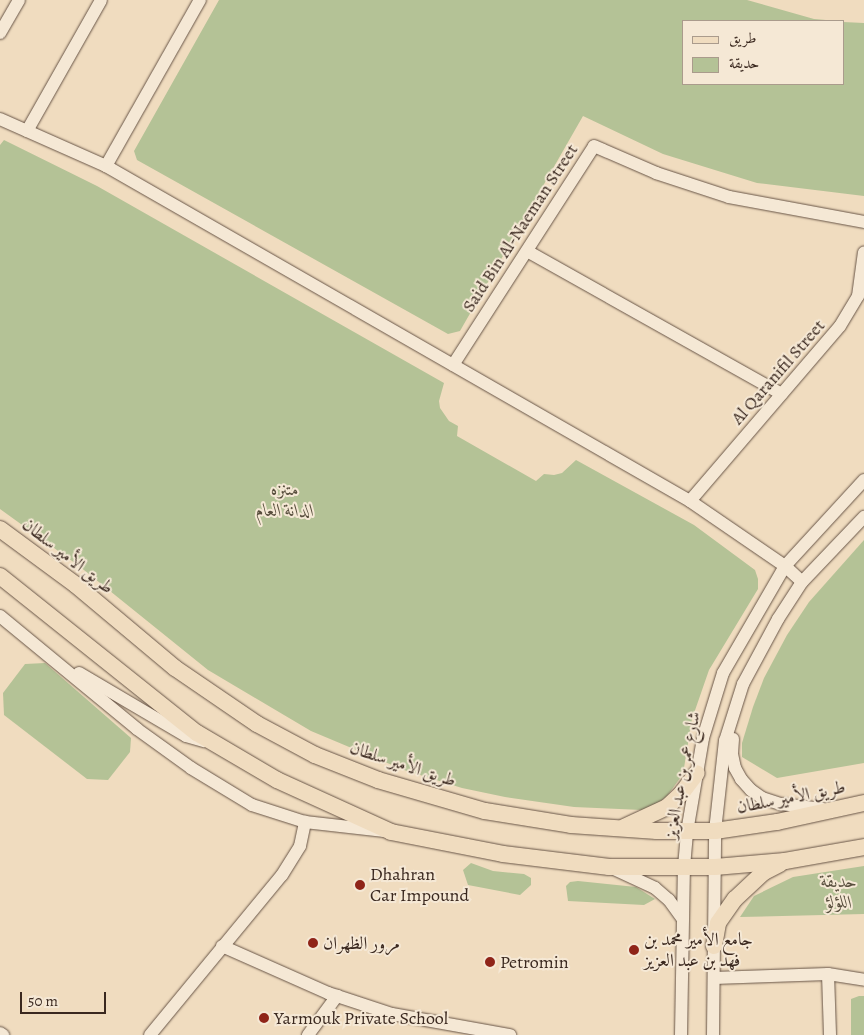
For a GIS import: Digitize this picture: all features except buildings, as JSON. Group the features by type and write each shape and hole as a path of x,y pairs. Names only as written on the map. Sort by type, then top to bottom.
{"main road":[{"name":"طريق الأمير سلطان","path":"0,529 76,585 175,668 257,724 315,755 378,780 485,811 571,825 687,832 777,822 864,803"},
{"path":"0,576 212,743 277,780 391,832 504,854 607,866 715,867 785,861 864,847"},
{"path":"620,828 667,806 681,794 697,773"},
{"path":"714,946 718,923 735,899 764,872 785,861"}],"street":[{"path":"0,32 19,0"},
{"path":"28,131 101,0"},
{"path":"106,166 200,0"},
{"path":"0,119 106,166 690,501 785,566 802,582"},
{"name":"Said Bin Al-Naeman Street","path":"453,365 594,146 656,173 729,197 864,222"},
{"path":"526,251 782,394"},
{"name":"Al Qaranifil Street","path":"690,501 840,326 858,296 864,252"},
{"name":"شارع عمر بن عبد العزيز","path":"681,1035 684,867 687,832 703,738 723,673 785,566 864,480"},
{"path":"713,1035 715,830 725,741 743,684 778,619 802,582 864,517"},
{"path":"0,616 137,729 190,768 252,805 305,822 391,832"},
{"path":"47,654 186,736 212,743"},
{"path":"736,706 732,754 741,779 762,798 781,804 830,810"},
{"path":"150,1035 282,875 300,846 305,822"},
{"path":"607,866 655,888 669,900 683,919"},
{"path":"222,946 336,996 392,1014 510,1035"},
{"path":"714,978 828,974 864,980"},
{"path":"828,974 830,1035"},
{"path":"308,1035 336,996"},
{"path":"0,1032 3,1035"}],"green space":[{"path":"219,0 747,0 814,19 826,20 682,20 682,85 844,85 844,22 864,23 864,196 757,183 663,154 583,116 460,331 448,334 137,160 134,151"},
{"name":"متنزه الدانة العام","path":"4,140 97,186 444,383 439,401 440,408 449,421 458,426 457,436 536,481 544,474 554,475 562,473 576,460 694,525 755,570 758,579 758,589 709,670 692,719 683,774 667,796 657,804 642,810 574,807 505,797 462,788 404,770 311,731 208,670 79,566 0,509 0,145"},
{"path":"864,540 864,763 777,778 742,757 742,743 753,707 764,678 787,635 809,602"},
{"path":"45,663 131,738 130,752 108,780 87,779 4,715 3,693 25,664"},
{"path":"471,863 493,871 524,874 531,878 531,885 520,895 468,885 463,870"},
{"name":"حديقة اللؤلؤ","path":"864,866 864,914 740,917 754,896 793,877"},
{"path":"578,881 636,887 655,899 644,905 568,901 566,886 570,882"},
{"path":"864,996 864,1035 851,1035 851,999"}],"place":[{"name":"Dhahran Car Impound","path":"360,885"},
{"name":"مرور الظهران","path":"313,943"},
{"name":"جامع الأمير محمد بن فهد بن عبد العزيز","path":"634,950"},
{"name":"Petromin","path":"490,962"},
{"name":"Yarmouk Private School","path":"264,1018"}]}
